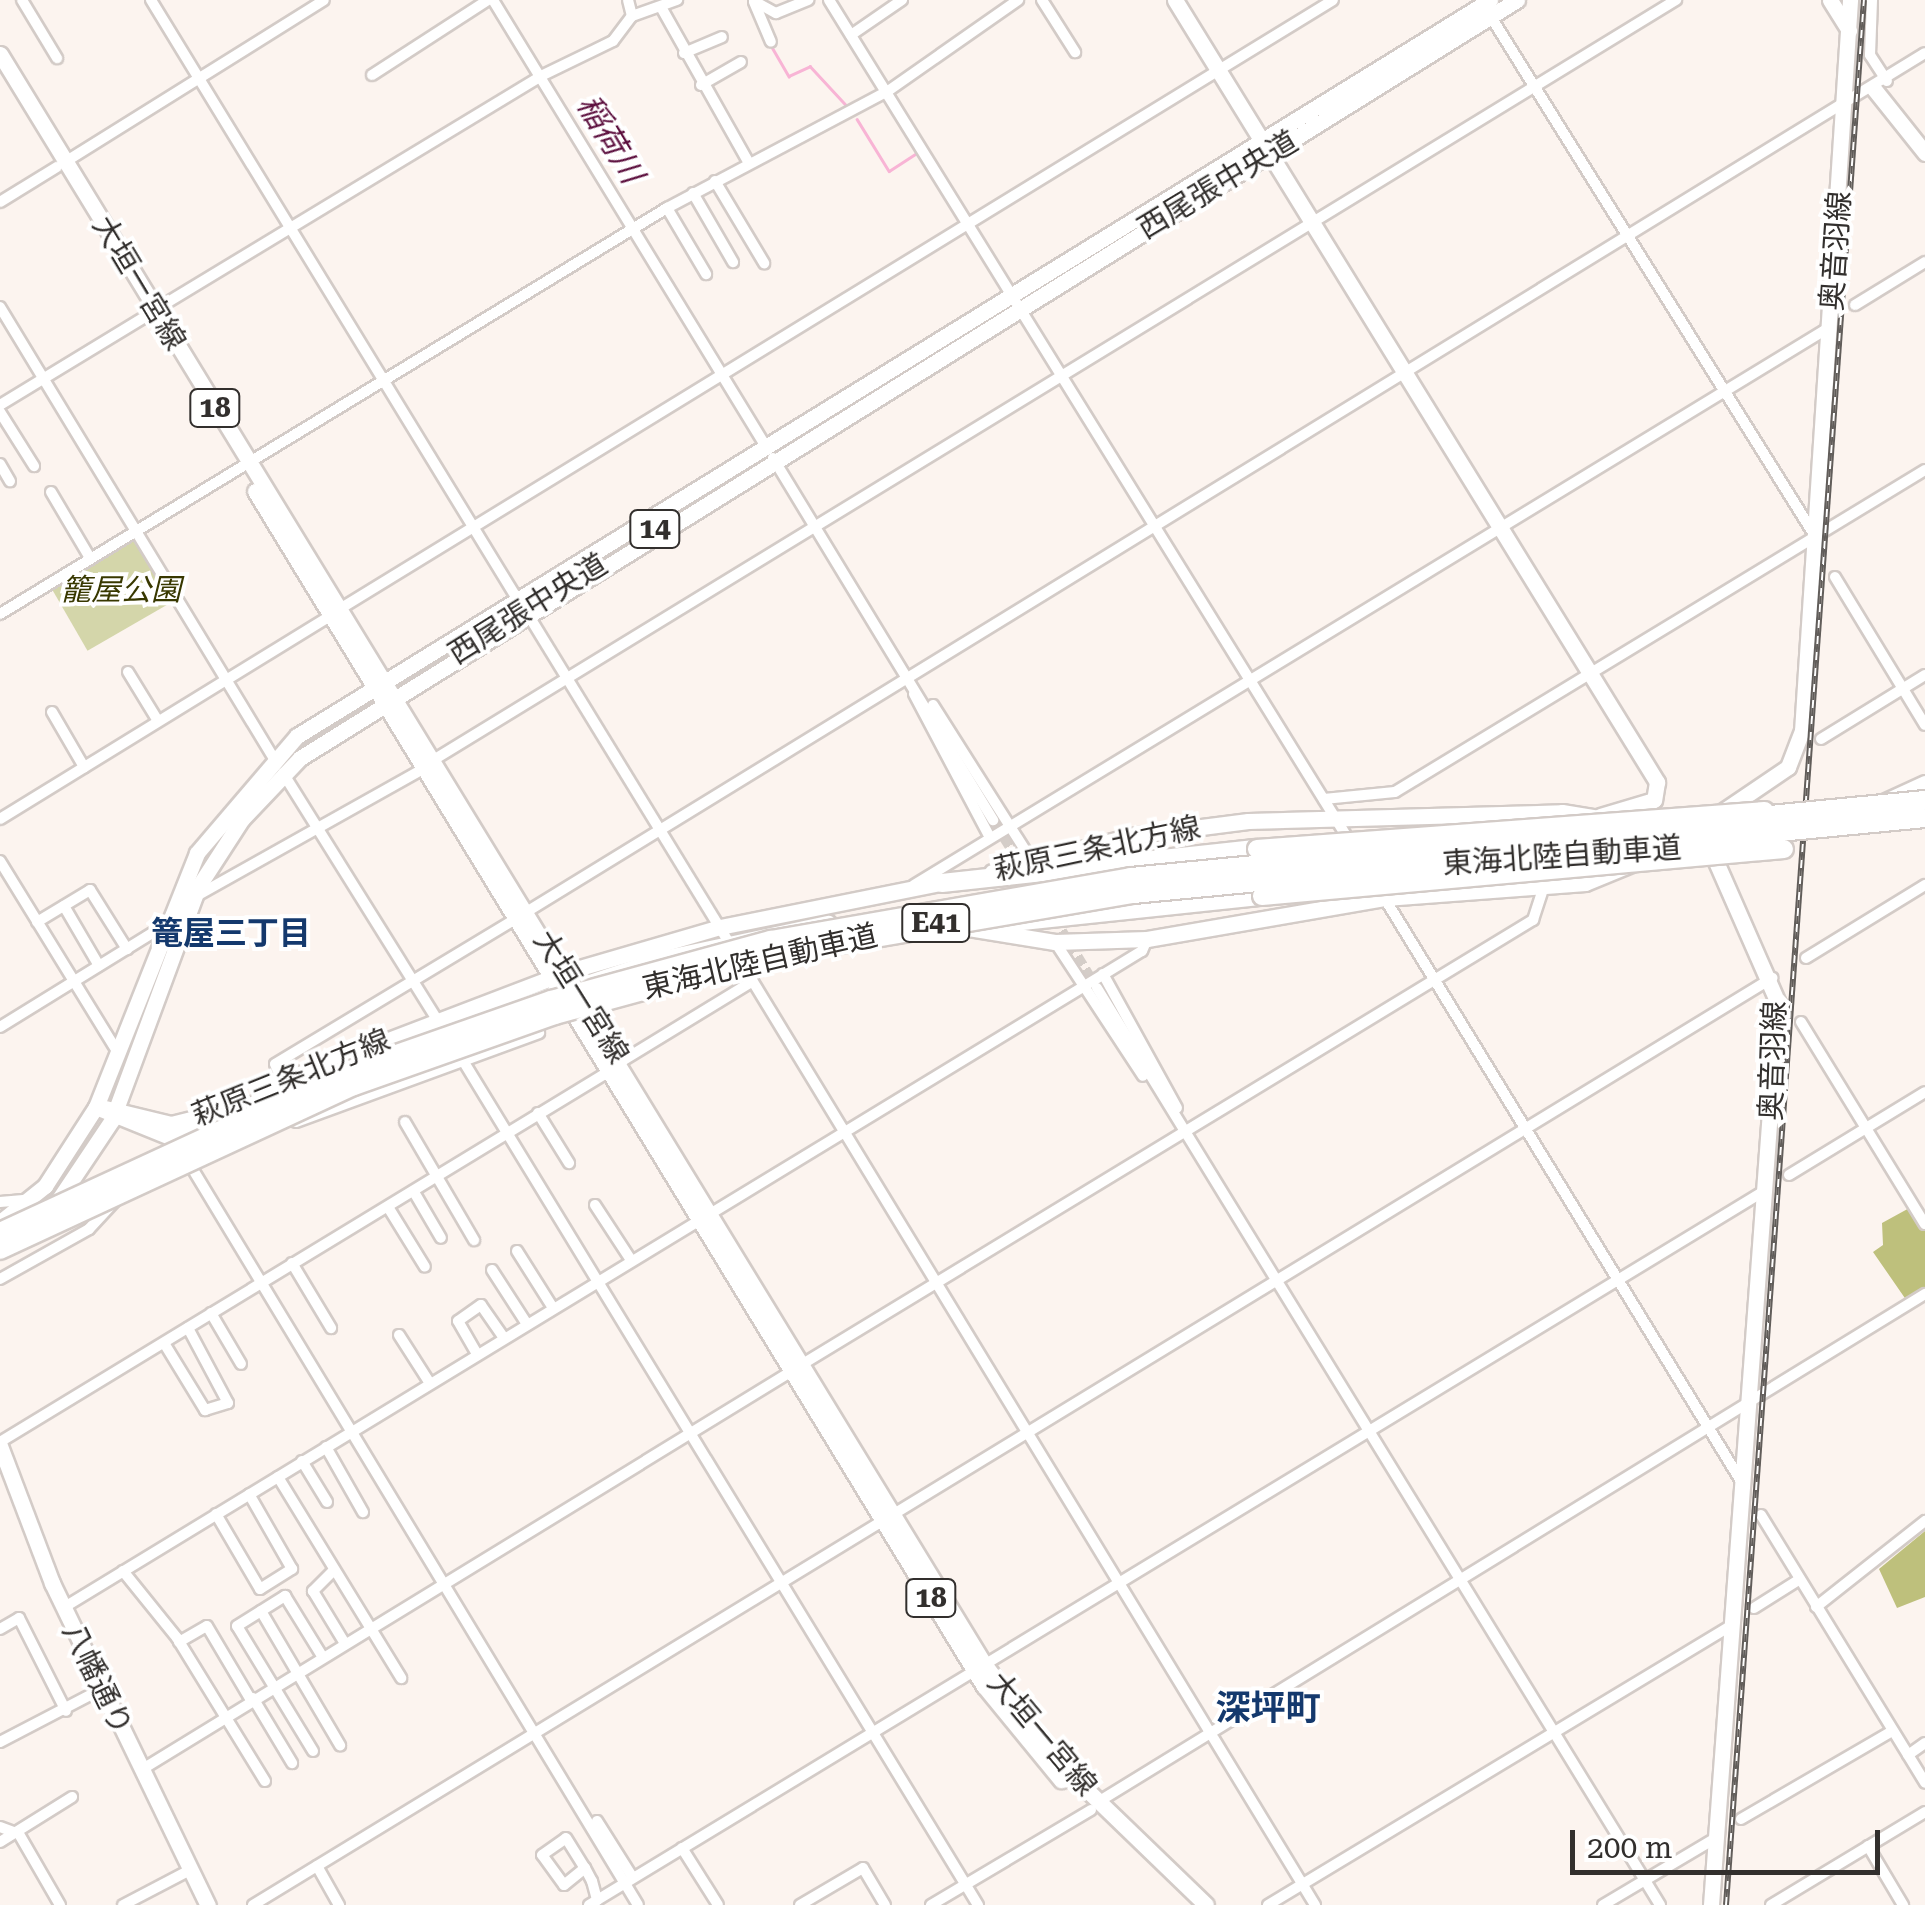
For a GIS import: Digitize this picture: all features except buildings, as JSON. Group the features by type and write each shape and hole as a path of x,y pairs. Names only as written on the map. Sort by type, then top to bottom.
{"highway":[{"path":"942,883 1257,849 1925,798"},
{"name":"東海北陸自動車道","path":"0,1232 348,1071 550,1000 771,940 1131,877 1925,798"},
{"path":"959,926 1262,896 1689,862 1920,822"},
{"name":"東海北陸自動車道","path":"0,1251 354,1086 555,1015 794,951 1133,894 1920,822"}],"main road":[{"path":"1175,0 1403,378 1660,790 1648,804 1600,816"},
{"name":"西尾張中央道","path":"0,1251 42,1219 114,1115 193,898 283,773 521,603 1266,150 1487,5 1517,0"},
{"path":"1830,0 1852,35"},
{"name":"奥音羽線","path":"1712,1905 1767,1189 1773,977 1720,883 1709,836 1718,812 1788,767 1800,746 1852,35 1850,0"},
{"name":"大垣一宮線","path":"0,54 61,164 244,463 342,606 569,978 615,1067 703,1215 980,1668 1095,1806 1193,1905"},
{"name":"大垣一宮線","path":"0,74 61,164"},
{"path":"1880,85 1925,153"},
{"name":"大垣一宮線","path":"244,463 328,617 512,921 552,983 615,1067"},
{"name":"西尾張中央道","path":"0,1222 32,1198 96,1107 160,928 204,842 273,758 368,685 521,603"},
{"name":"萩原三条北方線","path":"1842,822 1925,783"},
{"name":"萩原三条北方線","path":"114,1115 178,1124 436,1018 569,978 909,888 1198,826 1541,812 1600,816 1709,836"},
{"name":"萩原三条北方線","path":"724,934 832,922 959,926 1055,942 1147,939 1384,898 1599,880 1709,836 1842,822 1920,822"},
{"name":"萩原三条北方線","path":"96,1107 179,1136 552,983"},
{"name":"八幡通り","path":"0,1444 63,1608 208,1905"},
{"name":"大垣一宮線","path":"1095,1806 1206,1905"}],"street":[{"path":"22,0 57,58"},
{"path":"150,0 1315,1905"},
{"path":"0,202 324,0"},
{"path":"372,75 490,0 993,820"},
{"path":"628,0 632,16"},
{"path":"34,466 0,408 540,76 614,41 632,16 677,0"},
{"path":"754,0 776,12 808,0"},
{"path":"754,0 771,42"},
{"path":"852,35 902,0"},
{"path":"0,614 667,208 888,91 1005,4 1018,0"},
{"path":"1042,0 1075,52"},
{"path":"342,606 1334,0"},
{"path":"434,759 1308,221 1676,0"},
{"path":"1872,0 1870,54 1880,85"},
{"path":"829,3 972,221 1743,1484"},
{"path":"1487,5 1816,536"},
{"path":"661,8 701,85 749,163"},
{"path":"684,54 722,36"},
{"path":"528,911 1630,240 1925,53"},
{"path":"701,85 741,62"},
{"path":"714,181 764,263"},
{"path":"693,193 733,262"},
{"path":"667,208 706,274"},
{"path":"1855,306 1925,262"},
{"path":"0,307 273,758"},
{"path":"909,888 988,834 1830,326"},
{"path":"0,464 10,480"},
{"path":"1324,800 1386,796 1925,470"},
{"path":"51,492 90,558"},
{"path":"1834,577 1925,724"},
{"path":"0,819 328,617"},
{"path":"128,672 158,722"},
{"path":"1821,739 1925,675"},
{"path":"908,679 944,718 1032,861"},
{"path":"908,679 988,834"},
{"path":"52,712 84,767"},
{"path":"193,898 421,770"},
{"path":"283,773 436,1018"},
{"path":"1386,796 1400,820"},
{"path":"140,1770 935,1280 1186,1132 1539,915 1546,886 1541,812"},
{"path":"0,862 117,1051"},
{"path":"1806,958 1925,885"},
{"path":"37,922 90,890 127,948"},
{"path":"64,906 99,966"},
{"path":"282,1081 274,1064 512,921"},
{"path":"0,1027 160,928"},
{"path":"63,1608 1102,974 1147,939"},
{"path":"1055,942 1081,986 1186,1132"},
{"path":"1102,974 1186,1132"},
{"path":"253,1905 1773,977"},
{"path":"0,1444 753,981"},
{"path":"1096,988 1660,1905"},
{"path":"1801,1022 1925,1224"},
{"path":"0,1279 57,1246 122,1197 403,1079 538,1032"},
{"path":"392,1049 403,1079"},
{"path":"462,1058 978,1905"},
{"path":"1788,1174 1925,1092"},
{"path":"538,1113 569,1163"},
{"path":"405,1122 474,1240"},
{"path":"192,1168 532,1734 629,1881"},
{"path":"585,1868 564,1885 542,1855 566,1838 585,1868 594,1903 1767,1189"},
{"path":"414,1192 441,1238"},
{"path":"0,1202 32,1198"},
{"path":"594,1205 630,1260"},
{"path":"388,1207 425,1267"},
{"path":"42,1219 57,1246"},
{"path":"517,1251 553,1308"},
{"path":"292,1263 331,1328"},
{"path":"492,1270 527,1324"},
{"path":"931,1905 1749,1406 1925,1294"},
{"path":"477,1354 458,1321 482,1305 504,1338"},
{"path":"210,1313 242,1364"},
{"path":"164,1343 205,1410 228,1403 188,1328"},
{"path":"399,1335 429,1382"},
{"path":"326,1446 363,1512"},
{"path":"302,1462 326,1502"},
{"path":"278,1477 400,1678"},
{"path":"216,1514 260,1589 292,1569 249,1494"},
{"path":"1760,1515 1925,1783"},
{"path":"1816,1606 1925,1521"},
{"path":"334,1570 313,1591 344,1642"},
{"path":"123,1571 180,1642 265,1781"},
{"path":"1754,1608 1800,1579"},
{"path":"313,1751 237,1626 285,1596 322,1656"},
{"path":"261,1611 340,1745"},
{"path":"0,1629 19,1618 66,1710"},
{"path":"1268,1905 1733,1624"},
{"path":"180,1642 207,1626 292,1763"},
{"path":"0,1742 102,1689"},
{"path":"1741,1818 1892,1731"},
{"path":"1908,1755 1925,1742"},
{"path":"0,1842 72,1797"},
{"path":"1770,1905 1925,1812"},
{"path":"597,1821 638,1905"},
{"path":"0,1826 16,1833 60,1905"},
{"path":"1603,1905 1717,1838"},
{"path":"1868,1846 1902,1905"},
{"path":"682,1848 718,1905"},
{"path":"317,1866 339,1905"},
{"path":"800,1905 862,1868 884,1905"},
{"path":"122,1905 190,1870"}],"green space":[{"name":"籠屋公園","path":"135,539 172,602 87,651 51,588"},
{"path":"1913,1206 1925,1224 1925,1294 1909,1304 1873,1252 1883,1245 1882,1223"},
{"path":"1925,1531 1925,1597 1897,1608 1879,1569"}],"waterway":[{"path":"772,47 789,76 810,66 847,106"},
{"path":"857,119 889,171 917,153"},
{"name":"稲荷川","path":"641,232 724,368"},
{"name":"稲荷川","path":"731,379 763,431"},
{"name":"稲荷川","path":"785,467 816,519"},
{"name":"稲荷川","path":"824,532 909,670"},
{"path":"298,787 304,797"}],"tunnel":[{"path":"996,825 1040,895"},
{"path":"1054,918 1095,985"}],"railway":[{"path":"1726,1905 1864,0"}],"district":[{"name":"篭屋三丁目","path":"231,933"},
{"name":"深坪町","path":"1268,1709"}]}
